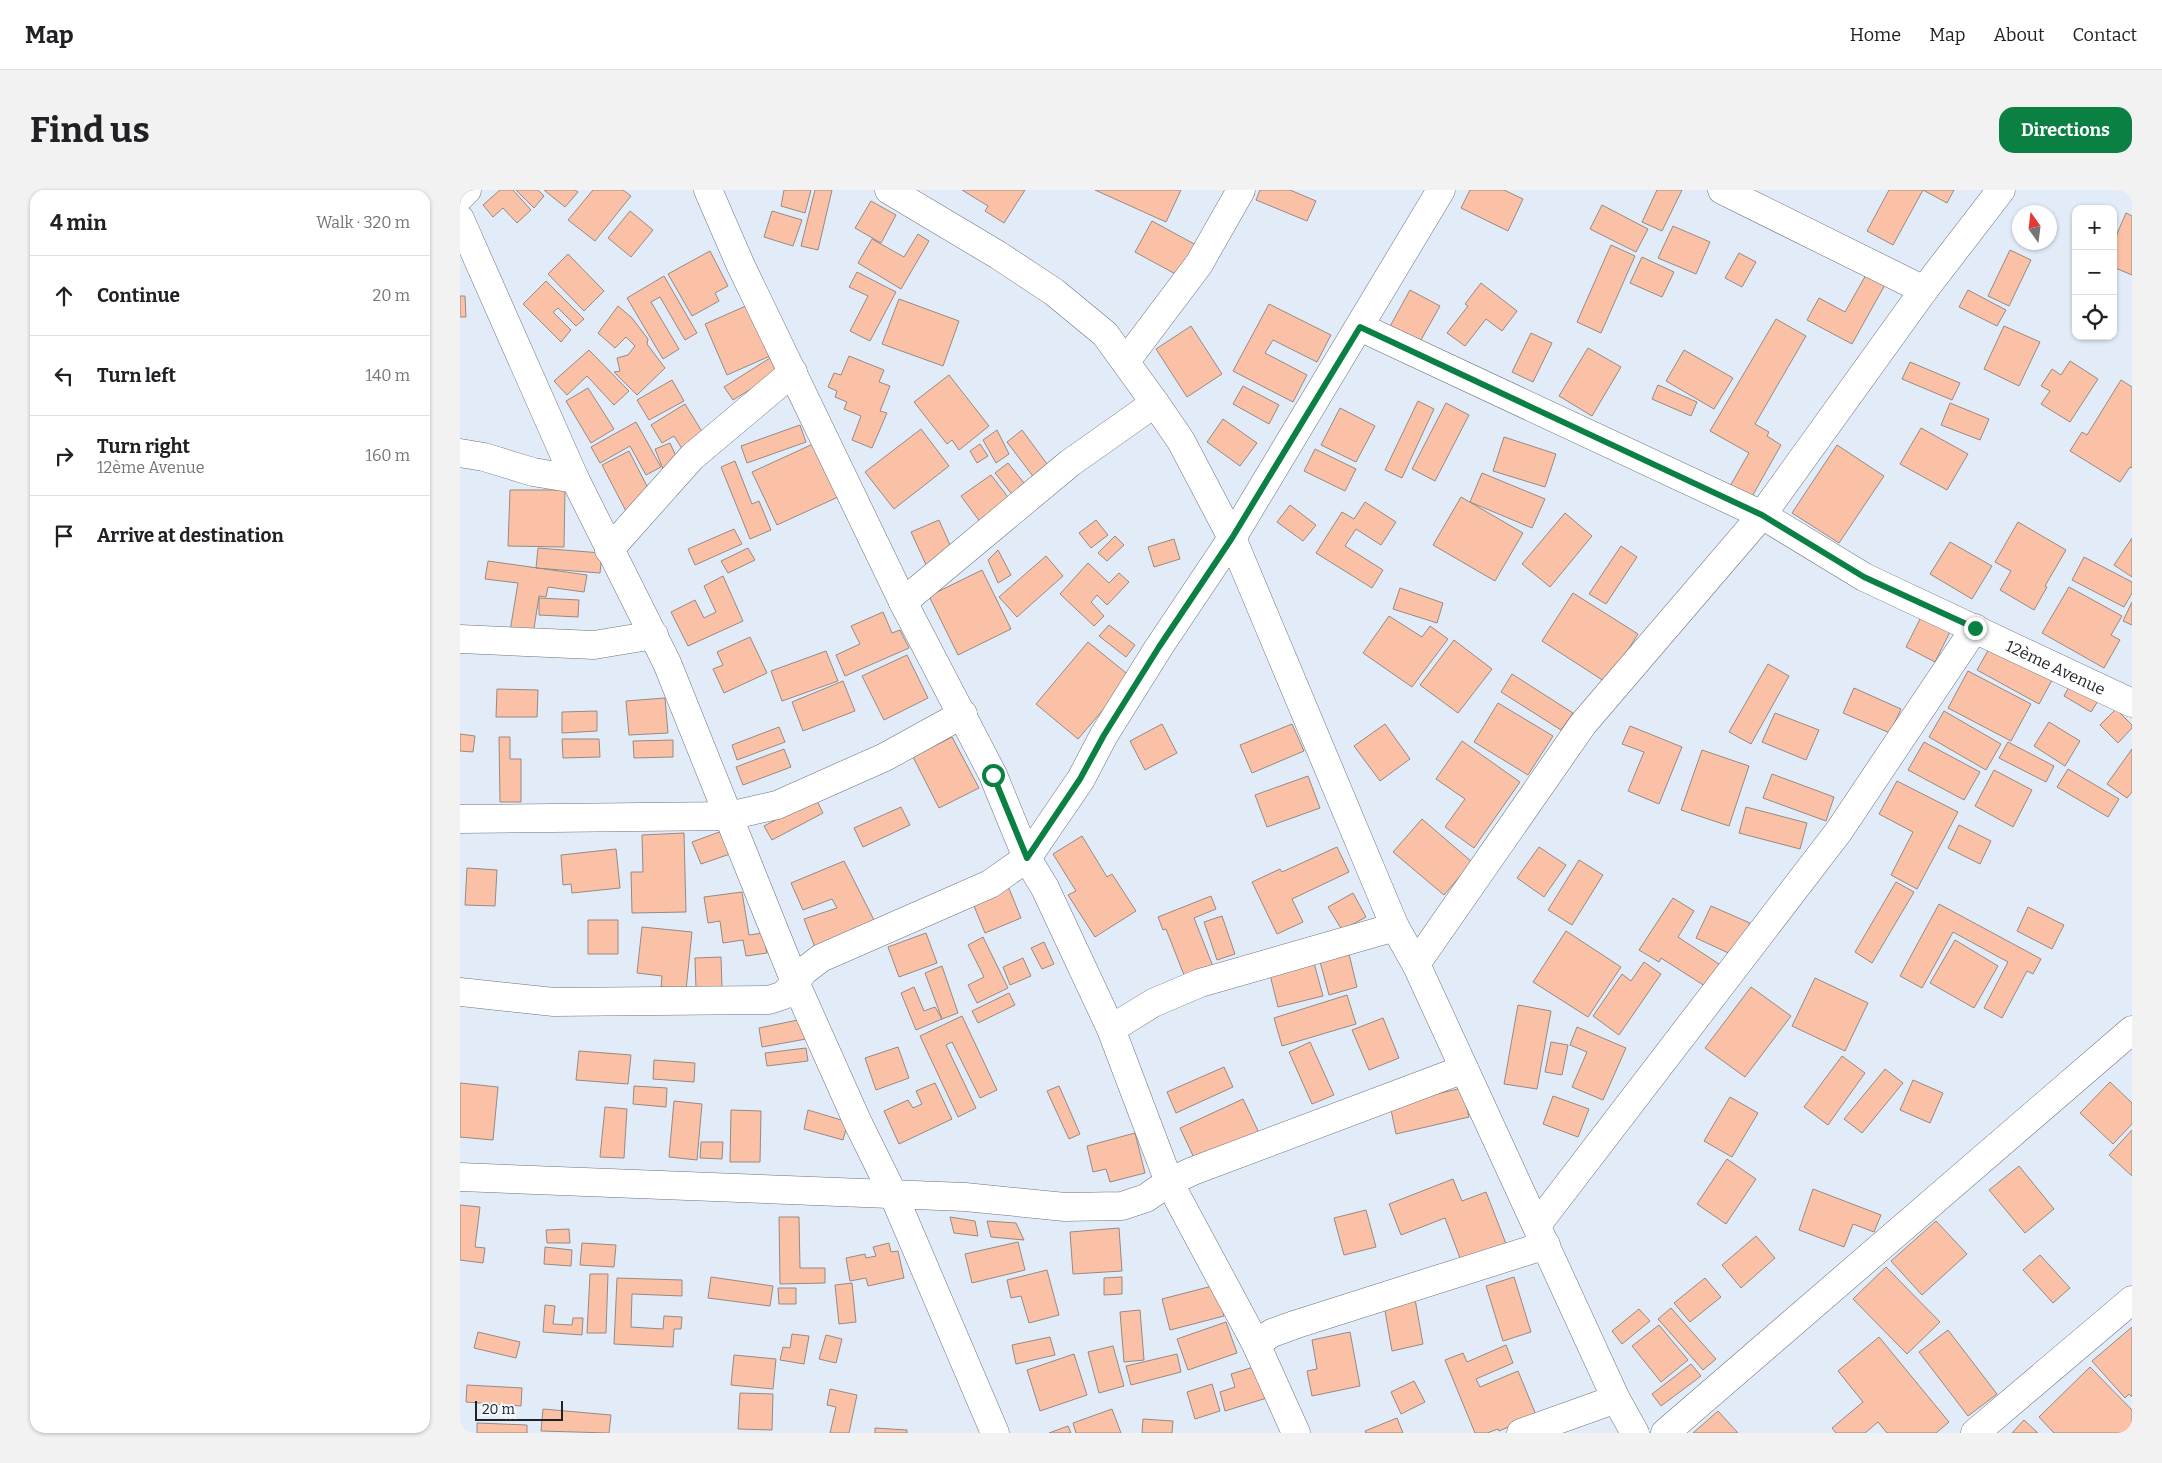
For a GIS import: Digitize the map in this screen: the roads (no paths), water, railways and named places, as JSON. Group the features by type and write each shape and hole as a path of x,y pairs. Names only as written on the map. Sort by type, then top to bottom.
{"street":[{"path":"460,196 467,190"},
{"path":"708,190 740,266 904,602 993,775 1027,858 1045,888 1111,1029 1169,1182 1256,1344 1296,1433"},
{"path":"888,190 998,255 1054,292 1105,334 1156,403 1180,441 1232,538 1395,927 1416,964 1616,1399 1636,1433"},
{"path":"1126,361 1198,264 1240,190"},
{"path":"460,992 554,1002 769,1000 784,995 804,971 820,958 990,884 1027,858 1080,779 1104,735 1159,647 1232,538 1441,190"},
{"path":"1722,190 1924,290"},
{"path":"1416,964 1583,724 1762,515 1924,290 2001,190"},
{"path":"460,219 575,479 609,550 654,635 795,982 858,1123 893,1194 996,1433"},
{"name":"12ème Avenue","path":"1360,327 1762,515 1864,577 2132,703"},
{"path":"609,550 692,457 793,372"},
{"path":"904,602 1070,463 1156,403"},
{"path":"460,453 484,457 533,472 575,479"},
{"path":"1256,1344 1272,1333 1542,1235 1839,830 1975,628"},
{"path":"460,639 594,645 654,635"},
{"path":"460,819 729,816 786,801 885,757 963,714"},
{"path":"1111,1029 1153,1003 1200,983 1395,927"},
{"path":"1665,1433 2132,1030"},
{"path":"460,1177 965,1197 1065,1206 1122,1206 1146,1198 1169,1182 1193,1171 1464,1069"},
{"path":"1975,1433 2132,1300"},
{"path":"1521,1433 1616,1399"}]}
